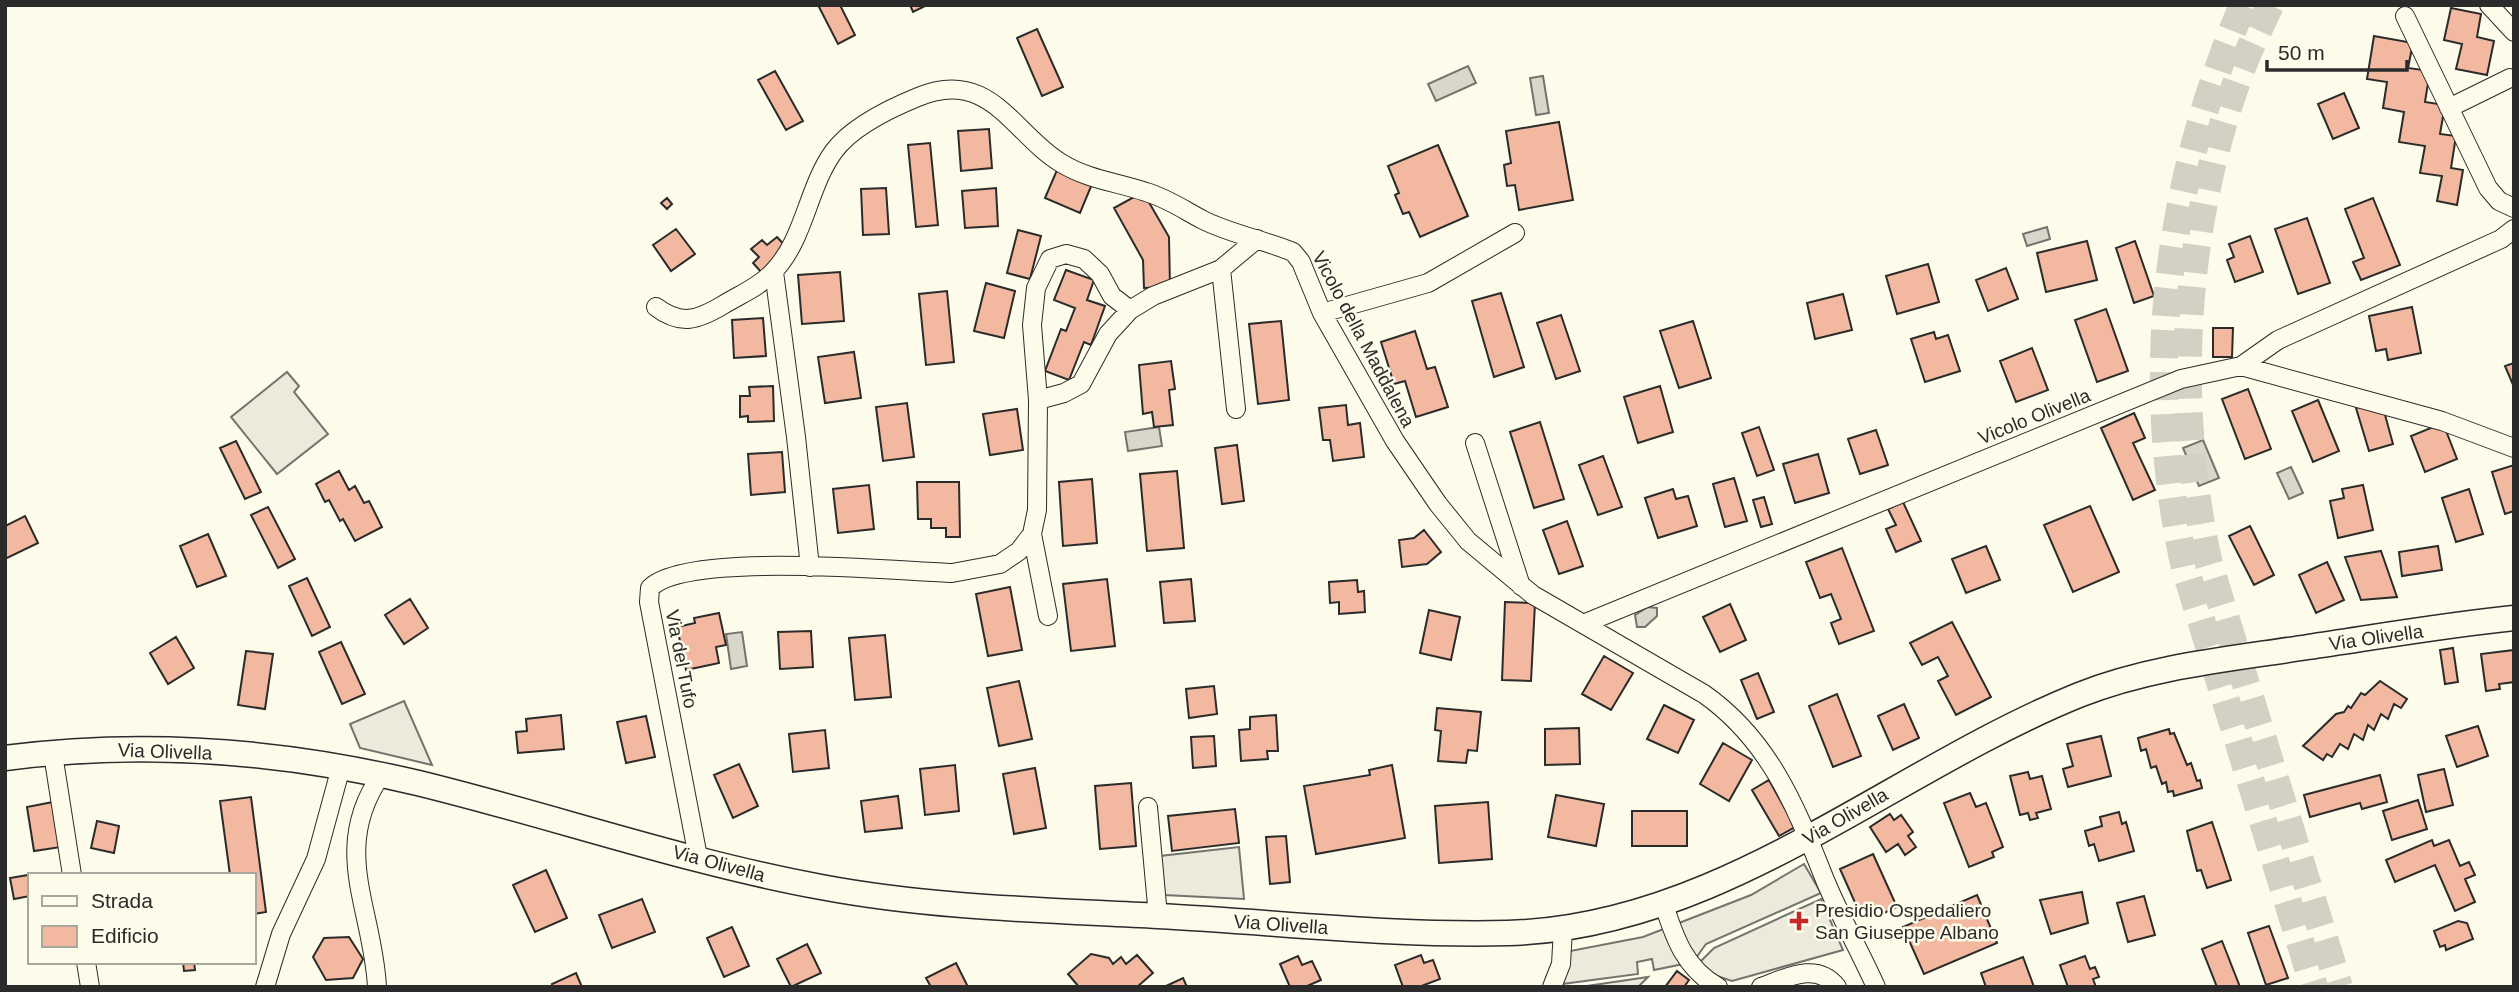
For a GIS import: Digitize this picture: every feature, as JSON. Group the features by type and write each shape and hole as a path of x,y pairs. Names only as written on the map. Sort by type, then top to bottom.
{"main road":[{"name":"Via Olivella","path":"5,758 111,749 194,750 341,767 381,775 784,880 904,899 1404,932 1491,933 1563,929 1664,905 1740,872 2029,717 2126,679 2195,664 2514,618"}],"street":[{"path":"2489,5 2514,33"},
{"path":"2405,16 2488,188 2499,201 2514,208"},
{"path":"2449,108 2510,78"},
{"name":"Vicolo della Maddalena","path":"656,307 674,318 696,319 774,272 793,241 825,168 839,145 883,115 918,97 954,90 968,92 994,103 1014,118 1048,154 1079,173 1104,183 1146,191 1188,209 1203,220 1293,252 1301,262 1322,313 1395,441 1438,504 1481,554 1521,586 1681,678 1737,720 1760,746 1810,836 1823,875 1876,987"},
{"path":"2241,366 2278,340 2501,239 2514,229"},
{"path":"1322,313 1428,283 1515,233"},
{"path":"1038,401 1064,393 1080,384 1108,334 1130,310 1153,296 1221,269 1257,239"},
{"path":"1048,616 1032,534 1037,510 1038,401 1032,325 1036,288 1050,259 1066,254 1084,259 1100,274 1112,296 1130,310"},
{"path":"1221,269 1236,409"},
{"path":"774,272 810,567"},
{"name":"Vicolo Olivella","path":"1583,624 2181,379 2241,366 2442,421 2514,449"},
{"path":"1475,443 1521,586"},
{"name":"Via del Tufo","path":"698,857 649,602 650,588 663,579 708,570 810,567 970,572 1006,561 1019,551 1032,534"},
{"path":"53,754 72,873"},
{"path":"265,987 281,934 316,859 341,767"},
{"path":"377,987 375,958 356,868 356,831 365,799 381,775"},
{"path":"1148,807 1158,916"},
{"path":"1664,905 1676,944 1696,970 1718,987"},
{"path":"1552,987 1561,964 1563,929"},
{"path":"86,964 90,987"},
{"path":"1761,987 1803,973 1816,972 1829,978 1836,987"}],"shaded area":[{"path":"1468,66 1476,83 1436,101 1428,84"},
{"path":"1543,76 1549,113 1536,115 1530,78"},
{"path":"2047,227 2050,239 2027,246 2023,234"},
{"path":"287,372 299,386 294,392 328,434 277,474 231,417"},
{"path":"1159,427 1162,446 1128,451 1125,432"},
{"path":"2203,440 2219,478 2199,486 2183,448"},
{"path":"2291,467 2303,493 2289,499 2277,473"},
{"path":"1648,607 1657,608 1657,616 1645,627 1637,627 1635,615"},
{"path":"742,632 747,666 731,669 726,634"},
{"path":"404,701 432,765 360,748 350,724"},
{"path":"1239,847 1244,899 1164,895 1160,856"},
{"path":"1804,864 1821,893 1706,944 1693,962 1654,970 1652,959 1637,962 1638,974 1562,984 1565,952 1643,937 1751,895"},
{"path":"1821,899 1843,950 1732,981 1717,976 1699,963 1714,948"},
{"path":"1648,977 1638,987 1580,987"}],"building":[{"path":"818,5 840,5 855,35 838,44"},
{"path":"910,5 927,5 913,12"},
{"path":"2451,8 2481,14 2477,37 2494,41 2487,75 2456,69 2462,44 2444,40"},
{"path":"1037,29 1063,87 1042,96 1017,38"},
{"path":"2374,36 2413,43 2408,68 2430,71 2425,102 2445,105 2440,134 2456,136 2451,168 2463,170 2457,205 2437,201 2442,176 2420,173 2425,146 2399,142 2404,112 2383,108 2387,82 2367,79"},
{"path":"775,71 803,121 786,130 758,80"},
{"path":"2344,93 2359,128 2333,139 2318,104"},
{"path":"1559,122 1573,200 1519,210 1515,185 1507,186 1504,165 1511,163 1506,131"},
{"path":"989,129 992,168 961,171 958,131"},
{"path":"930,143 938,225 916,227 908,145"},
{"path":"1438,145 1468,216 1420,237 1409,212 1403,214 1395,195 1399,193 1388,166"},
{"path":"1057,170 1092,184 1080,213 1045,198"},
{"path":"886,188 889,234 863,235 861,189"},
{"path":"996,188 998,226 965,228 962,191"},
{"path":"1143,192 1169,237 1170,287 1144,288 1143,260 1114,208"},
{"path":"667,198 672,204 667,209 661,203"},
{"path":"2373,198 2400,265 2361,280 2353,262 2364,258 2345,209"},
{"path":"2307,218 2330,283 2298,294 2275,229"},
{"path":"676,229 695,254 671,271 653,245"},
{"path":"1018,230 1041,236 1030,279 1007,273"},
{"path":"2250,236 2263,272 2235,282 2227,260 2234,257 2229,244"},
{"path":"777,237 788,249 762,273 753,263 759,257 751,249 762,240 767,245"},
{"path":"2087,241 2097,280 2046,292 2037,253"},
{"path":"2135,241 2154,296 2134,303 2116,248"},
{"path":"1928,264 1939,302 1897,314 1886,276"},
{"path":"2006,268 2018,299 1988,311 1976,280"},
{"path":"1066,270 1094,280 1087,300 1105,306 1091,345 1084,342 1069,380 1045,371 1061,329 1066,331 1075,308 1054,300"},
{"path":"840,272 844,321 802,324 798,275"},
{"path":"986,283 1015,291 1004,338 974,331"},
{"path":"947,291 954,362 926,365 919,294"},
{"path":"1501,293 1524,367 1494,377 1472,301"},
{"path":"1843,294 1852,330 1815,339 1807,303"},
{"path":"2412,307 2421,353 2388,360 2386,349 2376,351 2369,316"},
{"path":"2106,309 2128,371 2097,382 2075,320"},
{"path":"1561,315 1580,371 1556,379 1537,323"},
{"path":"763,318 766,356 734,358 732,320"},
{"path":"1281,321 1289,400 1258,404 1249,324"},
{"path":"1693,321 1711,378 1679,388 1660,331"},
{"path":"2213,328 2233,328 2232,357 2213,357"},
{"path":"1415,331 1427,369 1435,367 1448,407 1416,417 1405,381 1394,384 1381,342"},
{"path":"1934,332 1936,339 1948,335 1960,371 1925,382 1911,339"},
{"path":"2032,348 2048,390 2016,402 2000,361"},
{"path":"854,352 861,398 825,403 818,357"},
{"path":"1171,361 1175,389 1169,390 1173,425 1154,427 1152,412 1143,414 1139,365"},
{"path":"2514,363 2514,387 2505,366"},
{"path":"773,386 774,421 748,422 748,416 740,417 740,396 750,396 749,387"},
{"path":"1660,386 1673,432 1638,443 1624,397"},
{"path":"2248,389 2271,449 2245,459 2222,399"},
{"path":"2318,400 2339,451 2313,462 2292,411"},
{"path":"907,403 914,457 883,461 876,407"},
{"path":"1346,405 1348,425 1360,423 1364,457 1333,461 1330,440 1323,440 1319,408"},
{"path":"2365,405 2384,411 2393,444 2369,451 2356,408"},
{"path":"1017,409 1023,450 990,455 983,414"},
{"path":"2134,413 2145,438 2133,443 2155,490 2133,500 2101,428"},
{"path":"1540,422 1564,499 1534,508 1510,432"},
{"path":"2443,423 2457,459 2425,472 2411,436"},
{"path":"1759,427 1774,470 1757,476 1742,433"},
{"path":"1876,430 1888,465 1860,474 1848,439"},
{"path":"236,441 261,492 245,499 220,448"},
{"path":"1237,445 1244,501 1222,504 1215,448"},
{"path":"782,452 785,492 751,495 748,454"},
{"path":"1818,454 1829,493 1795,503 1783,464"},
{"path":"1603,456 1622,507 1598,515 1579,465"},
{"path":"2514,465 2514,511 2505,514 2492,472"},
{"path":"339,471 349,490 355,486 364,503 369,501 382,527 355,541 329,500 325,502 316,484"},
{"path":"1177,471 1184,548 1147,551 1140,474"},
{"path":"1734,478 1747,521 1725,527 1713,484"},
{"path":"1092,479 1097,543 1063,546 1059,482"},
{"path":"917,482 959,482 960,537 946,537 946,528 931,528 931,519 918,519"},
{"path":"869,485 874,529 838,533 833,489"},
{"path":"2363,485 2373,530 2338,538 2330,501 2344,498 2342,489"},
{"path":"1673,489 1676,499 1688,496 1697,526 1658,538 1645,498"},
{"path":"2469,489 2483,534 2456,542 2442,498"},
{"path":"1764,497 1772,524 1761,527 1753,500"},
{"path":"1903,502 1921,541 1896,552 1886,529 1896,525 1888,509"},
{"path":"2090,506 2119,572 2073,592 2044,525"},
{"path":"268,507 295,559 278,568 251,515"},
{"path":"25,516 38,543 5,559 5,526"},
{"path":"1567,521 1583,566 1559,574 1543,530"},
{"path":"2250,526 2274,575 2254,585 2229,536"},
{"path":"1424,530 1441,552 1427,564 1402,567 1399,540 1414,538"},
{"path":"208,534 226,576 197,587 180,546"},
{"path":"1986,546 2000,580 1966,593 1952,559"},
{"path":"2438,546 2442,570 2402,576 2399,552"},
{"path":"1842,548 1874,631 1839,644 1831,623 1841,619 1831,594 1820,598 1806,562"},
{"path":"2381,551 2397,597 2361,600 2345,557"},
{"path":"2327,562 2344,600 2316,613 2299,575"},
{"path":"307,578 330,627 312,636 289,586"},
{"path":"1107,579 1115,646 1071,651 1063,584"},
{"path":"1191,579 1195,621 1164,623 1160,582"},
{"path":"1357,580 1358,592 1364,591 1365,612 1339,614 1339,602 1330,603 1329,582"},
{"path":"1010,587 1022,650 988,656 976,594"},
{"path":"410,599 428,628 404,644 385,615"},
{"path":"1505,602 1535,603 1531,681 1502,680"},
{"path":"1730,604 1746,640 1720,652 1703,617"},
{"path":"1429,610 1460,617 1451,660 1420,653"},
{"path":"719,613 726,645 716,647 719,663 686,670 677,627 695,623 694,618"},
{"path":"1952,622 1991,697 1956,715 1938,681 1948,676 1938,657 1922,665 1910,643"},
{"path":"811,631 813,667 780,669 778,632"},
{"path":"885,635 891,697 855,700 849,638"},
{"path":"176,637 194,668 168,684 150,653"},
{"path":"341,642 365,694 342,704 319,652"},
{"path":"2453,648 2458,682 2445,684 2440,650"},
{"path":"2514,650 2514,682 2499,684 2500,689 2486,691 2481,654"},
{"path":"246,651 273,654 265,709 238,705"},
{"path":"1604,656 1633,673 1611,710 1582,694"},
{"path":"1758,673 1774,712 1757,719 1741,680"},
{"path":"1019,681 1032,739 999,746 987,688"},
{"path":"2380,681 2407,699 2401,708 2394,704 2388,719 2381,714 2374,730 2368,725 2363,740 2354,734 2348,749 2340,744 2332,757 2327,754 2323,760 2303,746 2336,714 2344,712 2348,706 2351,708 2361,693 2365,695"},
{"path":"1214,686 1217,714 1189,718 1186,689"},
{"path":"1837,694 1861,756 1833,767 1809,706"},
{"path":"1904,704 1919,738 1893,750 1878,716"},
{"path":"1664,705 1694,720 1678,753 1647,739"},
{"path":"1437,708 1481,712 1477,751 1468,750 1466,763 1438,761 1441,731 1435,730"},
{"path":"561,715 564,749 518,753 516,732 527,731 526,719"},
{"path":"1276,715 1278,751 1267,751 1268,759 1241,761 1239,730 1250,729 1250,717"},
{"path":"646,716 655,757 626,763 617,722"},
{"path":"2478,726 2488,756 2457,767 2446,736"},
{"path":"1579,728 1580,764 1545,765 1545,729"},
{"path":"2169,729 2170,734 2174,733 2187,765 2191,763 2202,788 2174,796 2173,791 2168,792 2166,782 2162,784 2156,766 2151,768 2146,749 2141,751 2138,738"},
{"path":"825,730 829,768 793,772 789,734"},
{"path":"1214,736 1216,766 1193,768 1191,737"},
{"path":"2101,736 2111,776 2068,787 2063,769 2073,766 2067,744"},
{"path":"1723,743 1752,760 1729,801 1700,784"},
{"path":"739,764 758,806 733,818 714,775"},
{"path":"955,765 959,811 925,815 920,769"},
{"path":"1392,765 1405,838 1316,854 1304,786 1370,775 1369,770"},
{"path":"1035,768 1046,828 1014,834 1003,774"},
{"path":"2444,769 2453,805 2426,812 2418,775"},
{"path":"2028,772 2030,779 2042,776 2051,809 2036,813 2038,818 2030,820 2028,813 2020,815 2010,776"},
{"path":"2380,775 2387,802 2362,809 2360,803 2310,817 2304,795"},
{"path":"1769,780 1795,827 1779,836 1752,790"},
{"path":"1131,783 1136,846 1100,849 1095,786"},
{"path":"1970,793 1976,807 1986,803 2003,847 1992,852 1994,857 1969,867 1944,803"},
{"path":"1556,795 1604,804 1596,846 1548,837"},
{"path":"898,796 902,828 865,832 861,801"},
{"path":"251,797 266,912 256,914 256,873 230,873 220,801"},
{"path":"2418,800 2427,829 2392,840 2383,811"},
{"path":"53,802 61,847 34,851 27,807"},
{"path":"1488,802 1492,859 1439,863 1435,806"},
{"path":"1235,809 1239,843 1172,851 1168,816"},
{"path":"1632,811 1687,811 1687,846 1632,846"},
{"path":"2119,812 2122,824 2126,822 2134,851 2099,861 2094,844 2089,846 2085,831 2102,826 2100,817"},
{"path":"1890,814 1894,820 1901,815 1913,832 1908,836 1916,847 1905,855 1898,844 1886,852 1870,827"},
{"path":"97,821 119,826 114,853 91,848"},
{"path":"2212,822 2231,880 2207,888 2201,870 2197,871 2187,831"},
{"path":"1286,836 1290,882 1270,884 1266,837"},
{"path":"2432,840 2434,846 2449,840 2460,866 2469,862 2475,875 2465,879 2475,902 2455,911 2435,865 2395,882 2386,860"},
{"path":"1873,854 1897,907 1882,914 1879,908 1861,916 1840,869"},
{"path":"546,870 567,918 535,932 513,885"},
{"path":"28,875 28,896 14,899 10,878"},
{"path":"2082,892 2088,923 2051,934 2040,900"},
{"path":"1977,895 1997,943 1924,974 1903,927"},
{"path":"2144,896 2155,935 2128,942 2117,903"},
{"path":"642,899 655,932 612,948 599,915"},
{"path":"2458,921 2467,923 2473,939 2446,950 2445,945 2440,947 2434,931"},
{"path":"2269,926 2288,978 2266,985 2248,933"},
{"path":"732,927 749,966 724,977 707,938"},
{"path":"349,937 363,959 353,978 326,980 313,957 324,938"},
{"path":"2222,941 2240,987 2217,987 2202,949"},
{"path":"807,944 821,973 791,987 777,959"},
{"path":"1091,954 1109,958 1113,964 1121,957 1126,964 1137,955 1153,973 1137,987 1079,987 1068,974"},
{"path":"1421,955 1424,963 1433,960 1440,979 1419,987 1403,987 1395,965"},
{"path":"1298,956 1302,965 1312,961 1321,980 1305,987 1290,987 1280,964"},
{"path":"2085,956 2090,969 2095,967 2099,977 2093,979 2096,987 2068,987 2060,965"},
{"path":"2023,957 2034,987 1986,987 1981,973"},
{"path":"956,963 968,987 931,987 926,978"},
{"path":"183,964 194,964 195,970 184,971"},
{"path":"1677,971 1689,980 1684,987 1665,987"},
{"path":"576,973 582,987 553,987 552,984"},
{"path":"1183,978 1187,987 1164,987"}],"tunnel":[{"path":"2243,5 2195,142 2179,212 2169,282 2164,353 2165,424 2172,496 2185,568 2314,987"},
{"path":"2270,5 2238,78 2219,137 2205,196 2189,319 2191,442 2209,564 2339,987"}],"place":[{"name":"Presidio Ospedaliero San Giuseppe Albano","path":"1799,921"}]}
